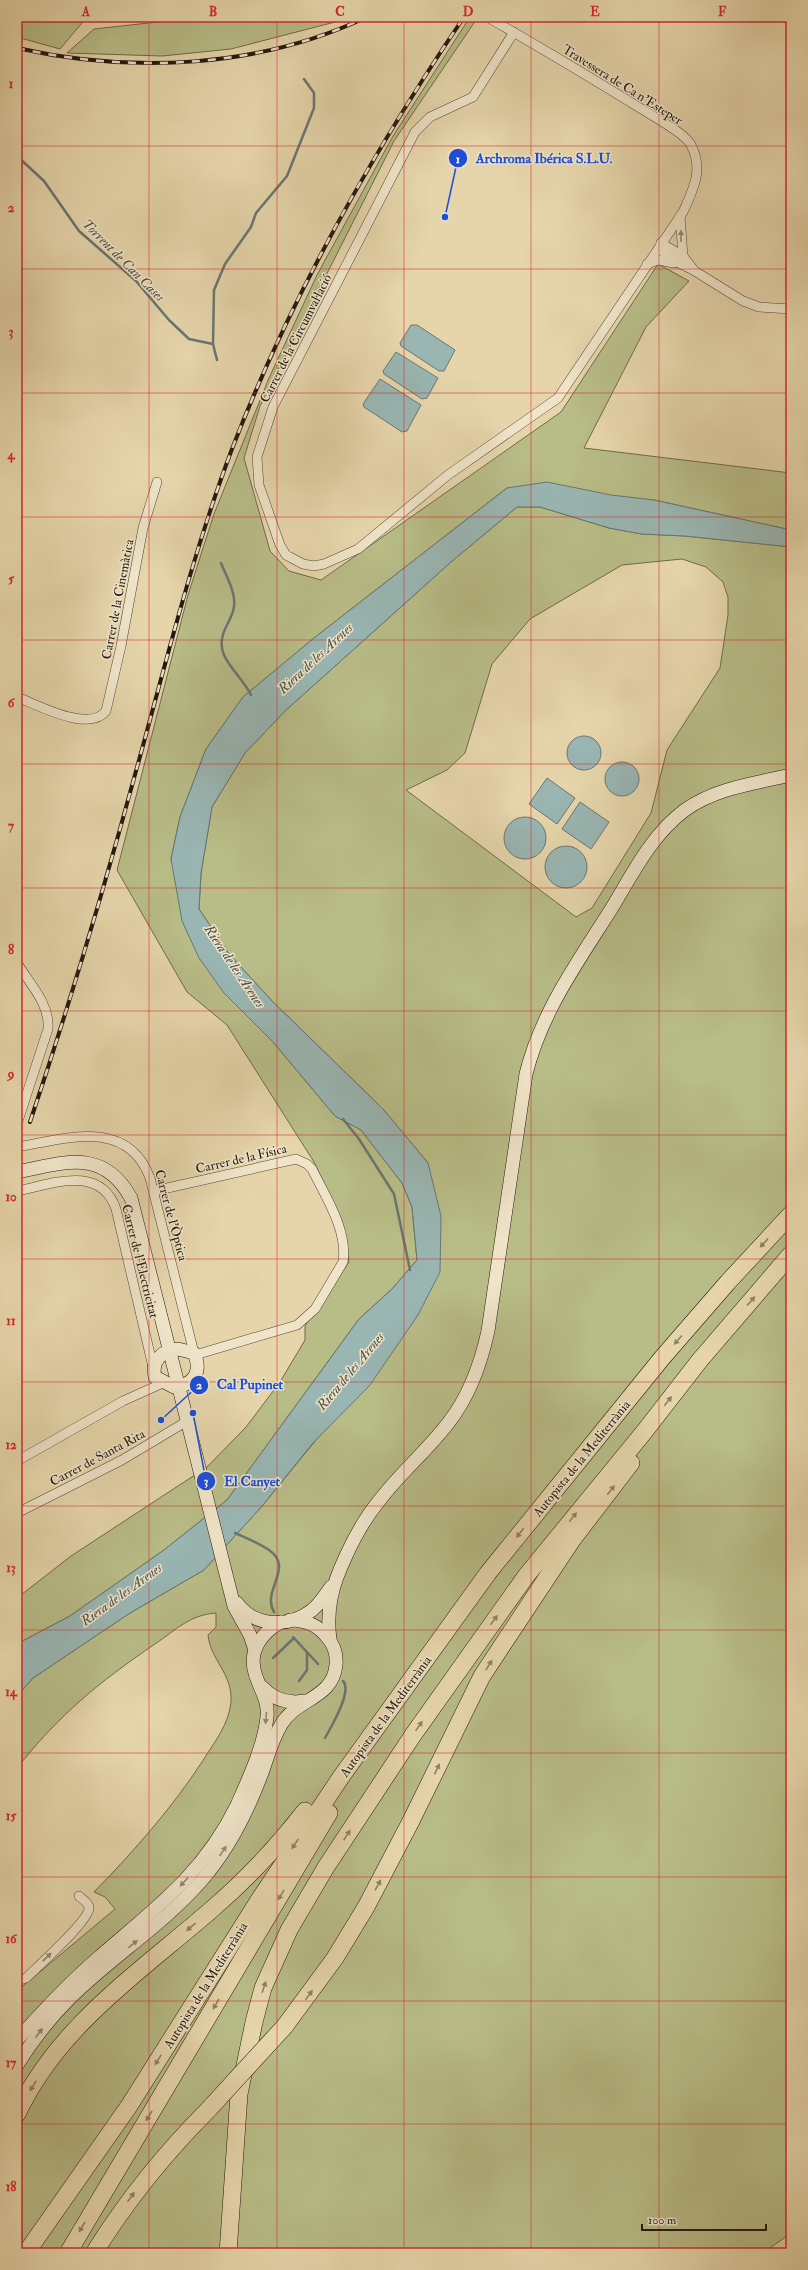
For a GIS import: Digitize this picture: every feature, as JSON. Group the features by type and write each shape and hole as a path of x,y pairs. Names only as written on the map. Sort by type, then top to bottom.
{"highway":[{"name":"Autopista de la Mediterrània","path":"26,2253 129,2106 283,1864 381,1720 488,1573 667,1352 791,1214"},
{"path":"228,2253 239,2094 255,2016 270,1967 289,1930 326,1867 413,1734 526,1576 644,1432 700,1360 791,1254"},
{"path":"94,2253 141,2184 183,2135 209,2109 285,2026 335,1958 366,1907 412,1821 482,1676 572,1540 627,1470 644,1432"},
{"path":"68,2253 328,1815 376,1741 393,1705"},
{"path":"17,2114 50,2059 84,2018 252,1873 313,1802 361,1733 381,1720"},
{"path":"237,2253 248,2095 246,2065"}],"main road":[{"path":"17,2040 97,1959 160,1906 182,1884 209,1852 224,1829 243,1792 265,1729 267,1707 253,1666 255,1650 263,1635 286,1621 312,1610 334,1582 370,1513 449,1422 473,1380 488,1331 526,1074 538,1034 555,998 648,850 670,823 686,810 712,796 791,774"},
{"path":"17,1172 71,1162 88,1162 104,1167 122,1182 131,1198 181,1352 180,1387 236,1612 250,1635 255,1650"},
{"path":"181,1352 198,1363 197,1374 180,1387 174,1387 157,1376 155,1361 181,1352"},
{"path":"17,2065 45,2025 70,1998 170,1912 211,1868 243,1818 281,1724 290,1713 323,1692 332,1678 336,1661 330,1640 328,1607 334,1582"},
{"path":"231,1591 249,1616 266,1622 286,1621 313,1625 330,1640"},
{"path":"258,1680 266,1691 277,1699 290,1703 308,1701"},
{"path":"17,2027 49,1995 77,1971 97,1959"}],"street":[{"name":"Travessera de Ca n'Esteper","path":"487,17 671,127 691,144 696,161 697,182 680,216 661,243"},
{"name":"Carrer de la Circumval·lació","path":"514,32 473,97 430,117 415,132 273,407 257,457 257,476 275,534 286,554 295,561 314,566 339,559 358,549 448,475 558,398 661,243"},
{"path":"680,216 680,260"},
{"path":"661,243 693,270 743,301 759,307 791,309"},
{"path":"647,264 658,260 680,260"},
{"name":"Carrer de la Cinemàtica","path":"17,697 81,720 99,718 108,706 143,528 157,482"},
{"path":"17,963 47,1010 48,1029 17,1124"},
{"name":"Carrer de l'Òptica","path":"17,1147 83,1136 108,1138 126,1145 141,1159 146,1167 154,1191 188,1337 181,1352"},
{"name":"Carrer de la Física","path":"154,1191 296,1159 308,1164 312,1169 338,1224 344,1255 343,1262 315,1309 302,1321 288,1329 181,1352"},
{"name":"Carrer de l'Electricitat","path":"17,1191 74,1180 94,1183 107,1193 116,1209 157,1376"},
{"name":"Carrer de l'Electricitat","path":"146,1336 152,1347 181,1352"},
{"path":"17,1461 145,1390 157,1376"},
{"name":"Carrer de Santa Rita","path":"17,1513 122,1460 188,1420"},
{"path":"17,1981 26,1978 86,1917 89,1910 88,1904 79,1896"}],"green space":[{"path":"17,17 87,17 60,49 17,37"},
{"path":"203,17 345,17 335,22 231,49 162,56 67,53 94,29"},
{"path":"470,17 478,17 394,141 260,406 244,458 270,551 289,571 321,580 561,412 658,264 689,281 646,327 584,448 791,473 791,530 654,500 507,488 314,638 243,697 206,749 180,817 171,859 224,993 273,1042 335,1116 361,1130 402,1183 412,1207 417,1260 392,1289 359,1319 227,1500 164,1550 70,1616 17,1644 17,1598 71,1556 207,1467 246,1427 280,1382 305,1340 305,1326 349,1262 342,1221 314,1162 227,1025 187,992 117,870 188,595 214,514 269,378 317,275 393,136"},
{"path":"517,507 540,507 609,528 642,534 685,536 791,547 791,2233 763,2253 17,2253 17,1991 115,1909 105,1897 94,1892 166,1812 192,1777 221,1732 230,1710 231,1692 229,1683 213,1652 208,1635 216,1627 216,1613 206,1614 183,1624 98,1686 64,1715 17,1768 17,1696 33,1678 130,1613 204,1570 263,1505 418,1315 428,1163 383,1109 272,1001 229,954 199,909 201,873 212,807 245,753 285,711 451,562","holes":["682,559 706,567 723,582 728,597 728,615 720,668 667,750 651,813 592,908 576,917 406,790 447,770 465,753 492,664 530,619 622,565"]}],"water":[{"path":"411,325 417,325 455,350 444,371 439,371 401,346 400,343"},
{"path":"396,352 438,378 427,398 422,399 384,374 383,371"},
{"path":"380,379 421,405 407,431 402,432 364,407 363,404"},
{"path":"547,482 611,495 654,500 791,530 791,547 685,536 642,534 609,528 540,507 517,507 451,562 285,711 245,753 212,807 201,873 199,909 229,954 272,1001 383,1109 428,1163 441,1216 440,1272 418,1315 370,1385 312,1444 263,1505 204,1570 130,1613 33,1678 17,1696 17,1644 70,1616 164,1550 227,1500 359,1319 392,1289 417,1260 412,1207 402,1183 361,1130 335,1116 273,1042 224,993 199,958 182,921 171,859 180,817 206,749 243,697 314,638 507,488"},
{"path":"581,736 587,736 596,741 600,747 600,759 596,765 587,770 581,770 572,765 567,756 567,750 572,741"},
{"path":"619,762 625,762 634,767 638,773 638,785 634,791 625,796 619,796 610,791 605,782 605,776 610,767"},
{"path":"547,778 575,798 557,824 529,804"},
{"path":"580,802 609,822 591,849 562,829"},
{"path":"521,817 529,817 540,823 546,834 546,842 540,853 529,859 521,859 510,853 504,842 504,834 510,823"},
{"path":"562,846 570,846 578,849 584,855 587,867 584,879 578,885 570,888 562,888 554,885 548,879 545,871 545,863 548,855 554,849"}],"waterway":[{"path":"217,360 213,344 214,290 225,264 251,227 256,213 287,176 314,108 314,93 304,79"},
{"name":"Torrent de Can Cases","path":"17,156 44,181 79,231 136,281 169,320 189,339 213,344"},
{"path":"221,563 234,596 233,612 222,637 222,648 226,660 244,683 251,695"},
{"name":"Riera de les Arenes","path":"343,1119 359,1139 394,1194 410,1270"},
{"path":"235,1533 265,1547 276,1557 279,1564 279,1572 271,1596 271,1604 274,1612"},
{"path":"293,1637 318,1664"},
{"path":"273,1658 294,1638"},
{"path":"299,1681 307,1670 307,1653"},
{"path":"325,1738 343,1701 345,1693 343,1681"}],"railway":[{"path":"17,48 61,56 105,61 150,63 195,61 239,56 283,47 326,34 367,17"},
{"path":"30,1122 59,1035 99,903 204,529 232,449 255,392 307,281 397,120 464,17"}],"place":[{"name":"Archroma Ibérica S.L.U.","path":"445,217"},
{"name":"El Canyet","path":"193,1413"},
{"name":"Cal Pupinet","path":"161,1420"}]}
